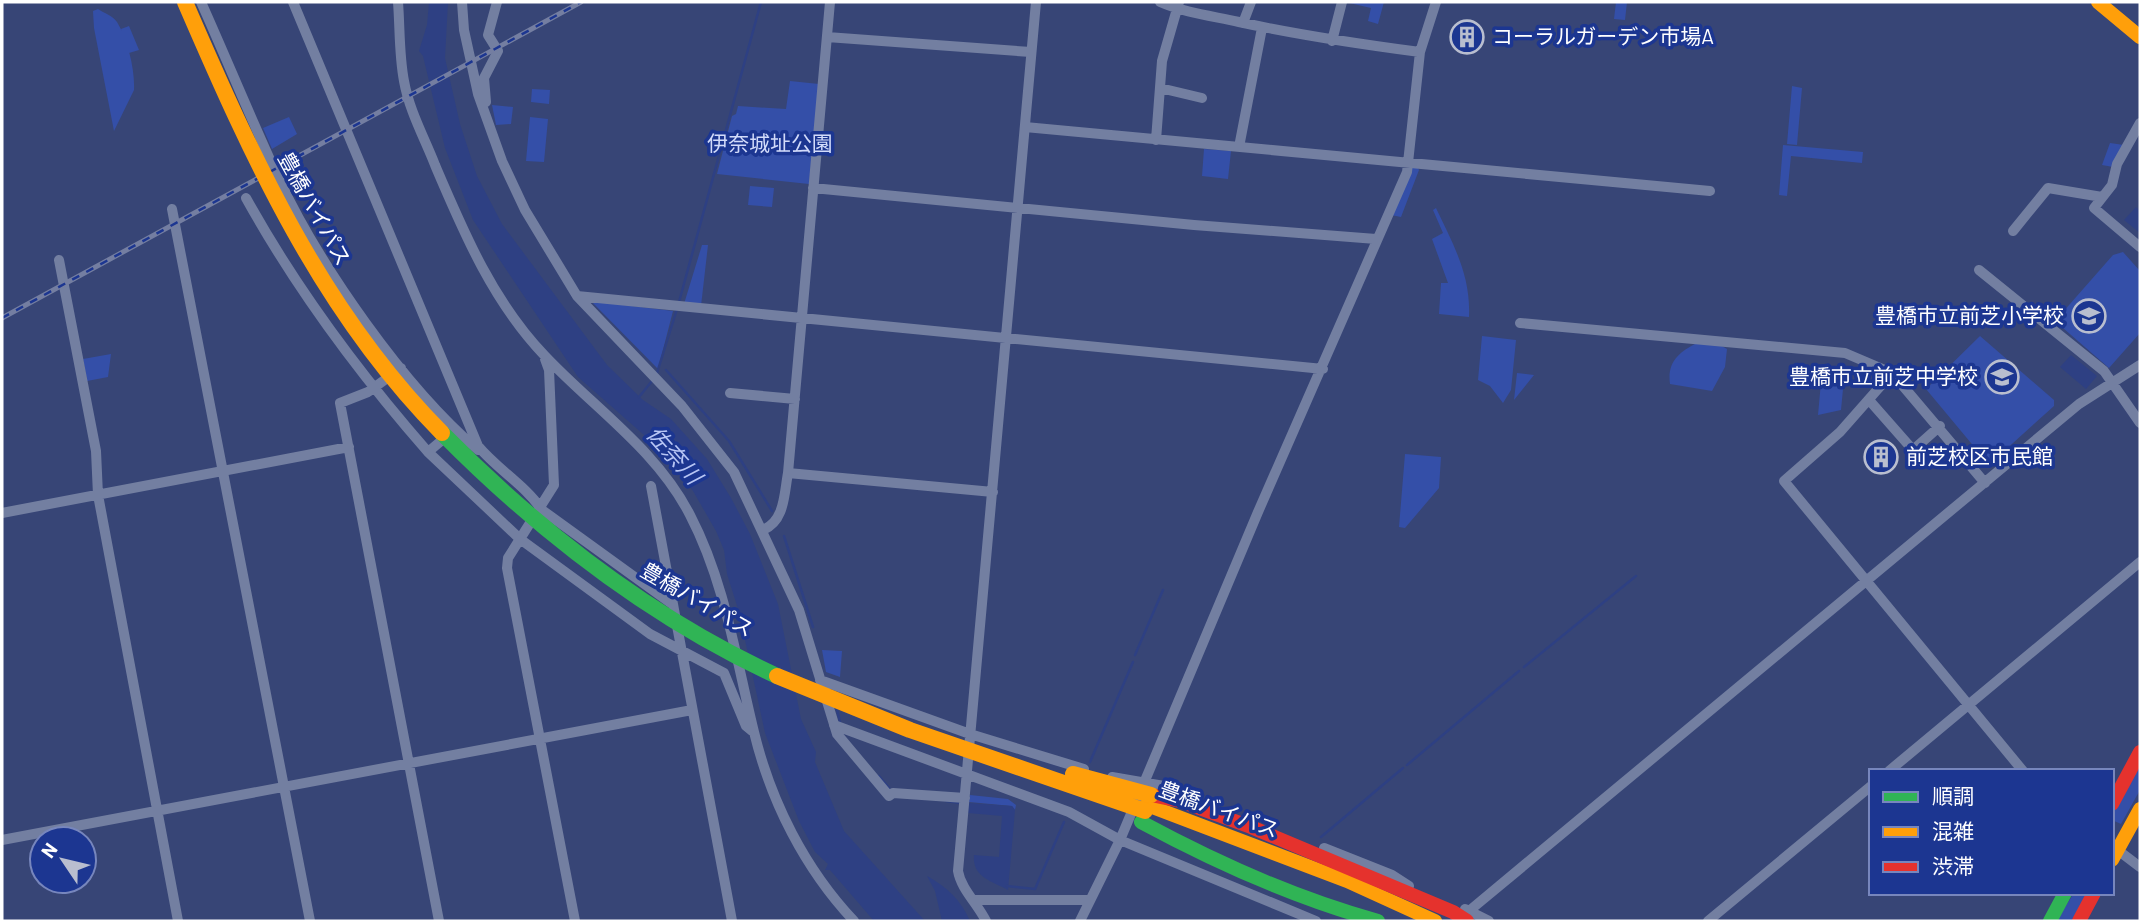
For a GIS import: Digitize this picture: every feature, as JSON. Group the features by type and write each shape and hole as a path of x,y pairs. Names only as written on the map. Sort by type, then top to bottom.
{"main road":[{"name":"豊橋バイパス","path":"185,2 254,156 304,252 342,311 384,368 449,441 510,499 636,597 698,634 776,675 876,715 1100,794 1145,803"},
{"name":"豊橋バイパス","path":"191,2 259,154 310,250 389,364 493,477 591,559 640,593 716,638 816,686 992,752 1145,803 1435,921"},
{"path":"2098,2 2140,37"},
{"path":"2114,800 2140,752"},
{"path":"1145,803 1180,801 1251,827 1452,912 1468,916"},
{"path":"1145,803 1248,874 1352,915 1378,921"},
{"path":"2114,852 2140,809"},
{"name":"豊橋バイパス","path":"1346,884 1422,921"},
{"path":"2050,921 2064,895"},
{"path":"2079,921 2093,895"}],"street":[{"path":"201,2 279,180 330,268 401,368 455,428 534,499 541,510 673,604"},
{"path":"293,2 474,438 495,465"},
{"path":"398,2 404,80 416,119 477,260 519,325 544,355 631,438 661,472 690,514 724,598 754,734 788,825 828,892 854,921"},
{"path":"462,2 478,94 513,187 578,296 708,436 734,472 799,610 834,726 848,749 889,796 893,793 965,798"},
{"path":"487,113 484,78 498,51 488,35 497,2"},
{"path":"763,530 771,527 780,514 788,473 830,2"},
{"path":"986,921 976,900 961,884 958,871 1036,2"},
{"path":"1160,2 1262,28 1332,41 1420,52"},
{"path":"1243,23 1251,2"},
{"path":"1332,41 1342,2"},
{"path":"1080,921 1120,840 1145,803 1409,163 1420,52 1436,2"},
{"path":"1156,140 1162,61 1178,5"},
{"path":"1238,147 1262,28"},
{"path":"827,37 1031,52"},
{"path":"1160,88 1202,98"},
{"path":"2140,123 2117,164 2112,185 2094,208 2140,247"},
{"path":"1025,127 1710,191"},
{"path":"813,188 1376,239"},
{"path":"2013,231 2048,188 2102,197"},
{"path":"246,198 305,298 373,388 428,452 520,538 624,616 681,651 724,673 746,726 754,734"},
{"path":"172,209 310,921"},
{"path":"59,260 95,445 97,495 178,921"},
{"path":"1979,270 2104,371 2140,423"},
{"path":"578,296 1323,369"},
{"path":"1520,323 1845,353 1892,373 1986,483"},
{"path":"544,355 549,370 556,467 554,485 541,510 508,558 507,568 575,921"},
{"path":"1468,916 1735,689 1867,583 2080,404 2140,365"},
{"path":"401,368 373,388 341,403 439,921"},
{"path":"1892,373 1840,432 1784,481 2021,769"},
{"path":"730,393 794,399"},
{"path":"1870,400 1913,450 1940,426"},
{"path":"428,452 455,428"},
{"path":"2,513 349,447"},
{"path":"788,473 993,492"},
{"path":"651,486 732,921"},
{"path":"1891,769 2140,562"},
{"path":"820,680 970,734 1109,776 1145,803"},
{"path":"2,840 692,710"},
{"path":"834,726 1069,812 1120,840 1316,921"},
{"path":"1708,921 1869,788"},
{"path":"2114,852 2140,867"},
{"path":"976,900 1089,900"},
{"path":"1468,916 1489,921"}],"green space":[{"path":"1345,2 1384,2 1378,24 1368,21 1371,8"},
{"path":"1616,2 1627,2 1625,20 1614,19"},
{"path":"98,9 111,16 121,29 133,73 134,90 114,131 94,28 93,11"},
{"path":"129,26 139,50 129,53 121,29"},
{"name":"伊奈城址公園","path":"790,81 819,84 809,184 717,174 732,116 736,114 738,106 786,109"},
{"path":"1792,86 1802,88 1797,145 1787,144"},
{"path":"532,89 550,90 549,104 531,102"},
{"path":"492,105 513,107 511,124 496,125"},
{"path":"289,117 297,134 272,149 263,128"},
{"path":"530,117 548,119 544,162 526,161"},
{"path":"2110,143 2124,145 2113,167 2102,165"},
{"path":"1783,145 1863,152 1862,163 1791,156 1787,196 1779,195"},
{"path":"1204,149 1231,151 1228,179 1202,176"},
{"path":"1412,165 1417,165 1419,170 1401,217 1391,215"},
{"path":"750,186 774,188 772,207 748,205"},
{"path":"1436,208 1464,274 1469,317 1439,314 1441,283 1448,283 1432,239 1443,233 1433,210"},
{"path":"702,245 708,245 701,306 684,304"},
{"path":"2123,252 2140,271 2140,333 2109,368 2055,321 2113,255"},
{"path":"591,301 673,311 658,369"},
{"path":"1482,336 1516,340 1511,390 1503,403 1490,386 1478,380"},
{"path":"1980,336 2054,400 2054,406 1992,462 1986,461 1926,389"},
{"path":"1697,343 1720,345 1727,349 1725,367 1712,391 1670,384 1672,364 1685,350"},
{"path":"111,354 108,377 87,381 83,359"},
{"path":"1517,373 1534,375 1514,400"},
{"path":"1821,382 1840,384 1840,389 1843,389 1841,410 1818,415"},
{"path":"1405,454 1441,457 1439,488 1405,528 1399,527"},
{"path":"822,650 842,651 840,677 826,672"},
{"path":"2140,762 2140,790 2121,824 2114,821 2114,809"},
{"path":"970,795 1008,799 1016,805 1015,810 1012,806 969,802"},
{"path":"2073,895 2088,895 2071,921 2056,921"}],"water":[{"name":"佐奈川","path":"429,2 448,2 445,58 460,124 477,176 502,224 607,365 643,400 671,419 707,459 731,498 750,534 778,604 801,719 816,752 815,762 844,831 925,921 874,921 830,870 825,870 828,864 815,852 799,821 765,733 739,612 727,574 724,550 716,531 693,491 652,442 578,377 473,220 445,148 423,56 419,51 427,25"},
{"path":"2136,207 2140,211 2140,233 2124,220"},
{"path":"2071,355 2097,376 2086,389 2060,367"},
{"path":"969,803 1012,806 1015,810 1008,890 979,873 974,862 974,855 999,857 1002,816 968,813"},
{"path":"927,876 953,895 970,921 942,921 935,891"}],"waterway":[{"path":"679,302 761,2"},
{"path":"656,376 677,309"},
{"path":"666,370 729,441 772,511"},
{"path":"639,397 652,381"},
{"path":"784,536 813,627"},
{"path":"1524,667 1636,576"},
{"path":"1135,655 1163,590"},
{"path":"1090,762 1133,662"},
{"path":"1407,765 1519,671"},
{"path":"837,710 840,722"},
{"path":"1321,837 1403,768"},
{"path":"879,776 889,788"},
{"path":"946,801 960,803"},
{"path":"1007,886 1035,889 1064,822"}],"railway":[{"path":"2,318 581,2"}],"traffic: fast":[{"path":"442,433 518,504 599,570 685,627 777,676"},
{"path":"1141,822 1256,878 1316,902 1378,921"},
{"path":"2050,921 2064,895"}],"traffic: slow":[{"path":"185,2 236,118 293,230 325,284 360,336 399,386 442,433"},
{"path":"2098,2 2140,37"},
{"path":"777,676 910,730 1145,811"},
{"path":"1073,774 1151,795"},
{"path":"1147,805 1347,881 1435,921"},
{"path":"2114,856 2140,809"}],"traffic: jam":[{"path":"2114,800 2140,752"},
{"path":"1151,795 1180,801 1251,827 1453,912 1467,921"},
{"path":"2079,921 2093,895"}],"place":[{"name":"コーラルガーデン市場A","path":"1467,37"},
{"name":"豊橋市立前芝小学校","path":"2089,316"},
{"name":"豊橋市立前芝中学校","path":"2002,377"},
{"name":"前芝校区市民館","path":"1881,457"}]}
